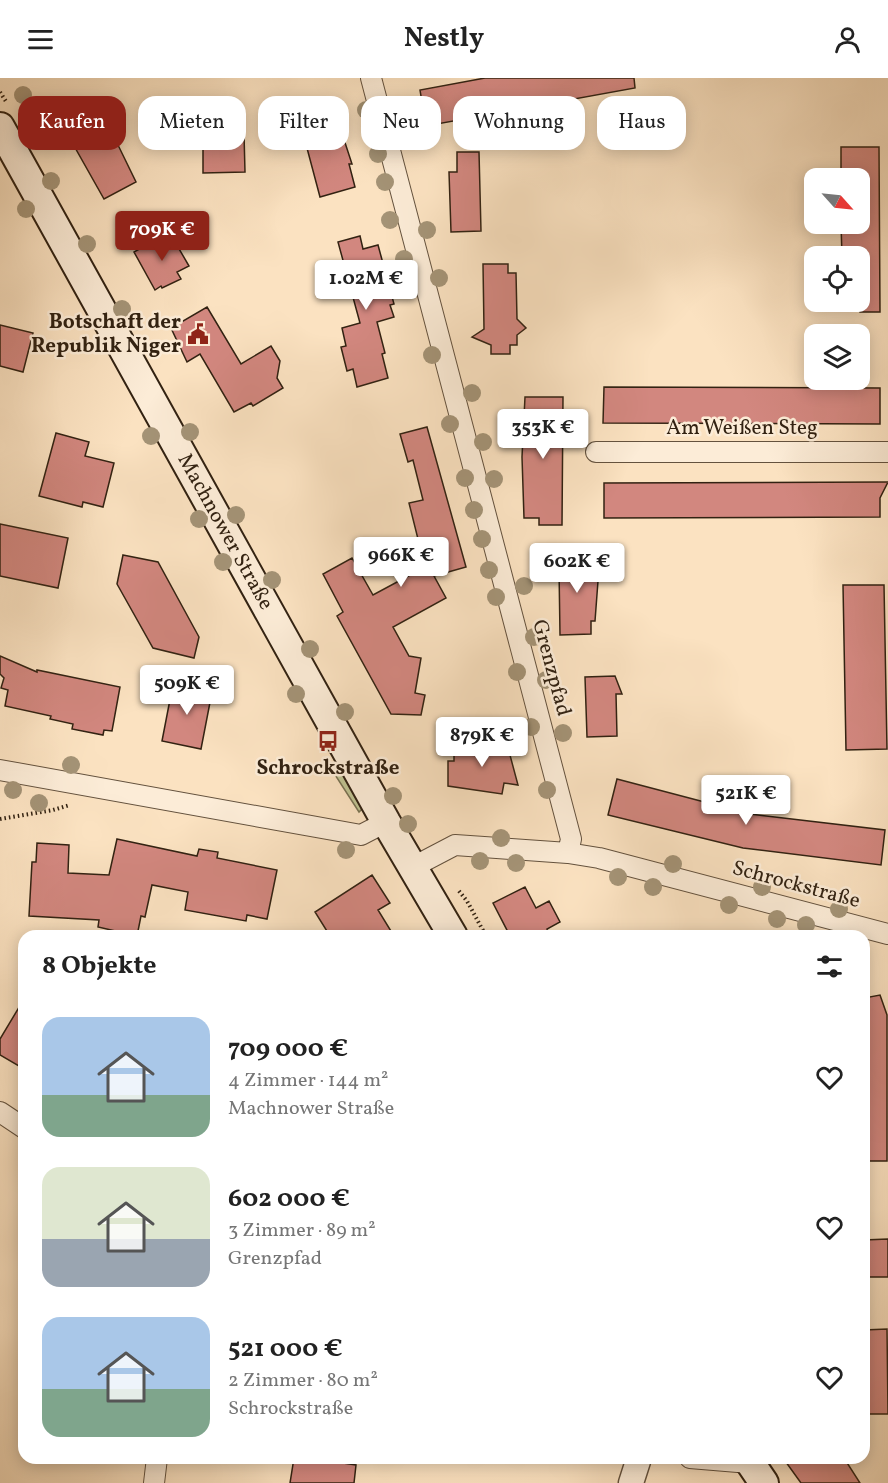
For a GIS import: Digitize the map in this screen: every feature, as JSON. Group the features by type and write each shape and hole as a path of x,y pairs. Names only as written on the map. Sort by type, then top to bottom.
{"main road":[{"name":"Machnower Straße","path":"0,127 386,822 450,930"}],"street":[{"name":"Grenzpfad","path":"371,78 571,839 568,853"},
{"name":"Am Weißen Steg","path":"596,452 888,452"},
{"path":"0,770 361,835 386,822"},
{"name":"Schrockstraße","path":"413,867 455,845 568,853 599,858 888,934"},
{"path":"0,1112 18,1124"},
{"path":"154,1483 156,1464"},
{"path":"631,1483 637,1464"},
{"path":"728,1464 754,1468"}],"path":[{"path":"0,819 53,810 72,804"}],"green space":[{"path":"338,761 364,807 359,812 330,767"}],"building":[{"path":"485,78 634,78 635,88 585,97 453,96 453,121 441,123 441,96 421,96 420,90"},
{"path":"841,147 879,147 880,312 870,312 870,246 842,246 841,234 870,234 870,168 841,168"},
{"path":"76,150 120,150 136,182 104,199"},
{"path":"203,150 244,150 245,172 203,173"},
{"path":"308,150 347,150 355,187 320,197"},
{"path":"457,152 479,152 481,231 451,232 449,172 457,172"},
{"path":"167,233 175,249 178,247 189,266 177,272 181,279 155,290 134,252"},
{"path":"360,236 363,249 378,245 394,304 390,305 394,317 377,322 385,353 382,354 388,378 357,387 353,369 347,371 341,347 346,346 342,328 360,323 338,242"},
{"path":"483,264 508,264 508,273 516,273 517,319 526,328 517,335 517,345 510,345 510,354 491,354 491,345 472,337 484,329"},
{"path":"207,307 241,364 271,346 280,361 277,378 283,388 253,406 251,403 234,412 200,354 187,362 171,328"},
{"path":"0,325 33,333 23,372 0,366"},
{"path":"604,387 804,388 804,390 880,388 880,424 603,423"},
{"path":"525,397 563,397 562,525 539,525 539,518 524,518 522,457"},
{"path":"427,427 466,567 434,576 446,598 393,627 409,656 421,658 415,693 425,695 421,715 391,714 337,616 343,612 323,574 352,558 373,595 425,567 409,503 423,500 413,460 408,462 400,434"},
{"path":"56,433 89,442 85,456 114,463 103,507 83,502 82,507 39,496"},
{"path":"888,482 880,498 880,517 604,518 604,483"},
{"path":"0,524 68,538 58,588 0,576"},
{"path":"560,553 591,553 590,569 598,581 595,621 591,621 591,634 560,635"},
{"path":"123,555 158,562 199,637 194,658 153,648 117,584"},
{"path":"843,585 884,585 887,749 846,750"},
{"path":"0,656 37,672 37,670 120,687 112,731 104,730 103,735 72,729 73,724 50,719 51,716 5,706 8,690 1,688 4,678 0,674"},
{"path":"615,676 622,694 616,694 617,736 587,737 585,677"},
{"path":"173,684 212,692 201,749 162,741"},
{"path":"507,744 518,785 504,783 502,794 448,786 448,761 454,761 454,746"},
{"path":"617,779 750,814 885,830 881,865 743,848 608,815"},
{"path":"117,839 197,856 199,849 218,852 217,858 277,870 267,919 247,915 246,921 185,910 188,892 152,885 145,917 141,916 138,930 111,930 98,927 99,920 29,916 32,862 36,862 37,843 69,845 68,873 109,875"},
{"path":"372,875 390,903 378,910 390,930 326,930 315,912"},
{"path":"525,887 536,908 549,901 560,922 547,930 507,930 493,903"},
{"path":"880,995 887,1015 887,1161 870,1161 870,997"},
{"path":"18,1009 18,1066 0,1055 0,1039"},
{"path":"888,1239 888,1277 870,1277 870,1240"},
{"path":"887,1329 888,1414 870,1414 870,1330"},
{"path":"293,1464 356,1465 354,1483 290,1483"},
{"path":"787,1464 848,1464 860,1483 801,1483"}],"place":[{"name":"Botschaft der Republik Niger","path":"198,334"},
{"name":"Schrockstraße","path":"328,741"}]}
